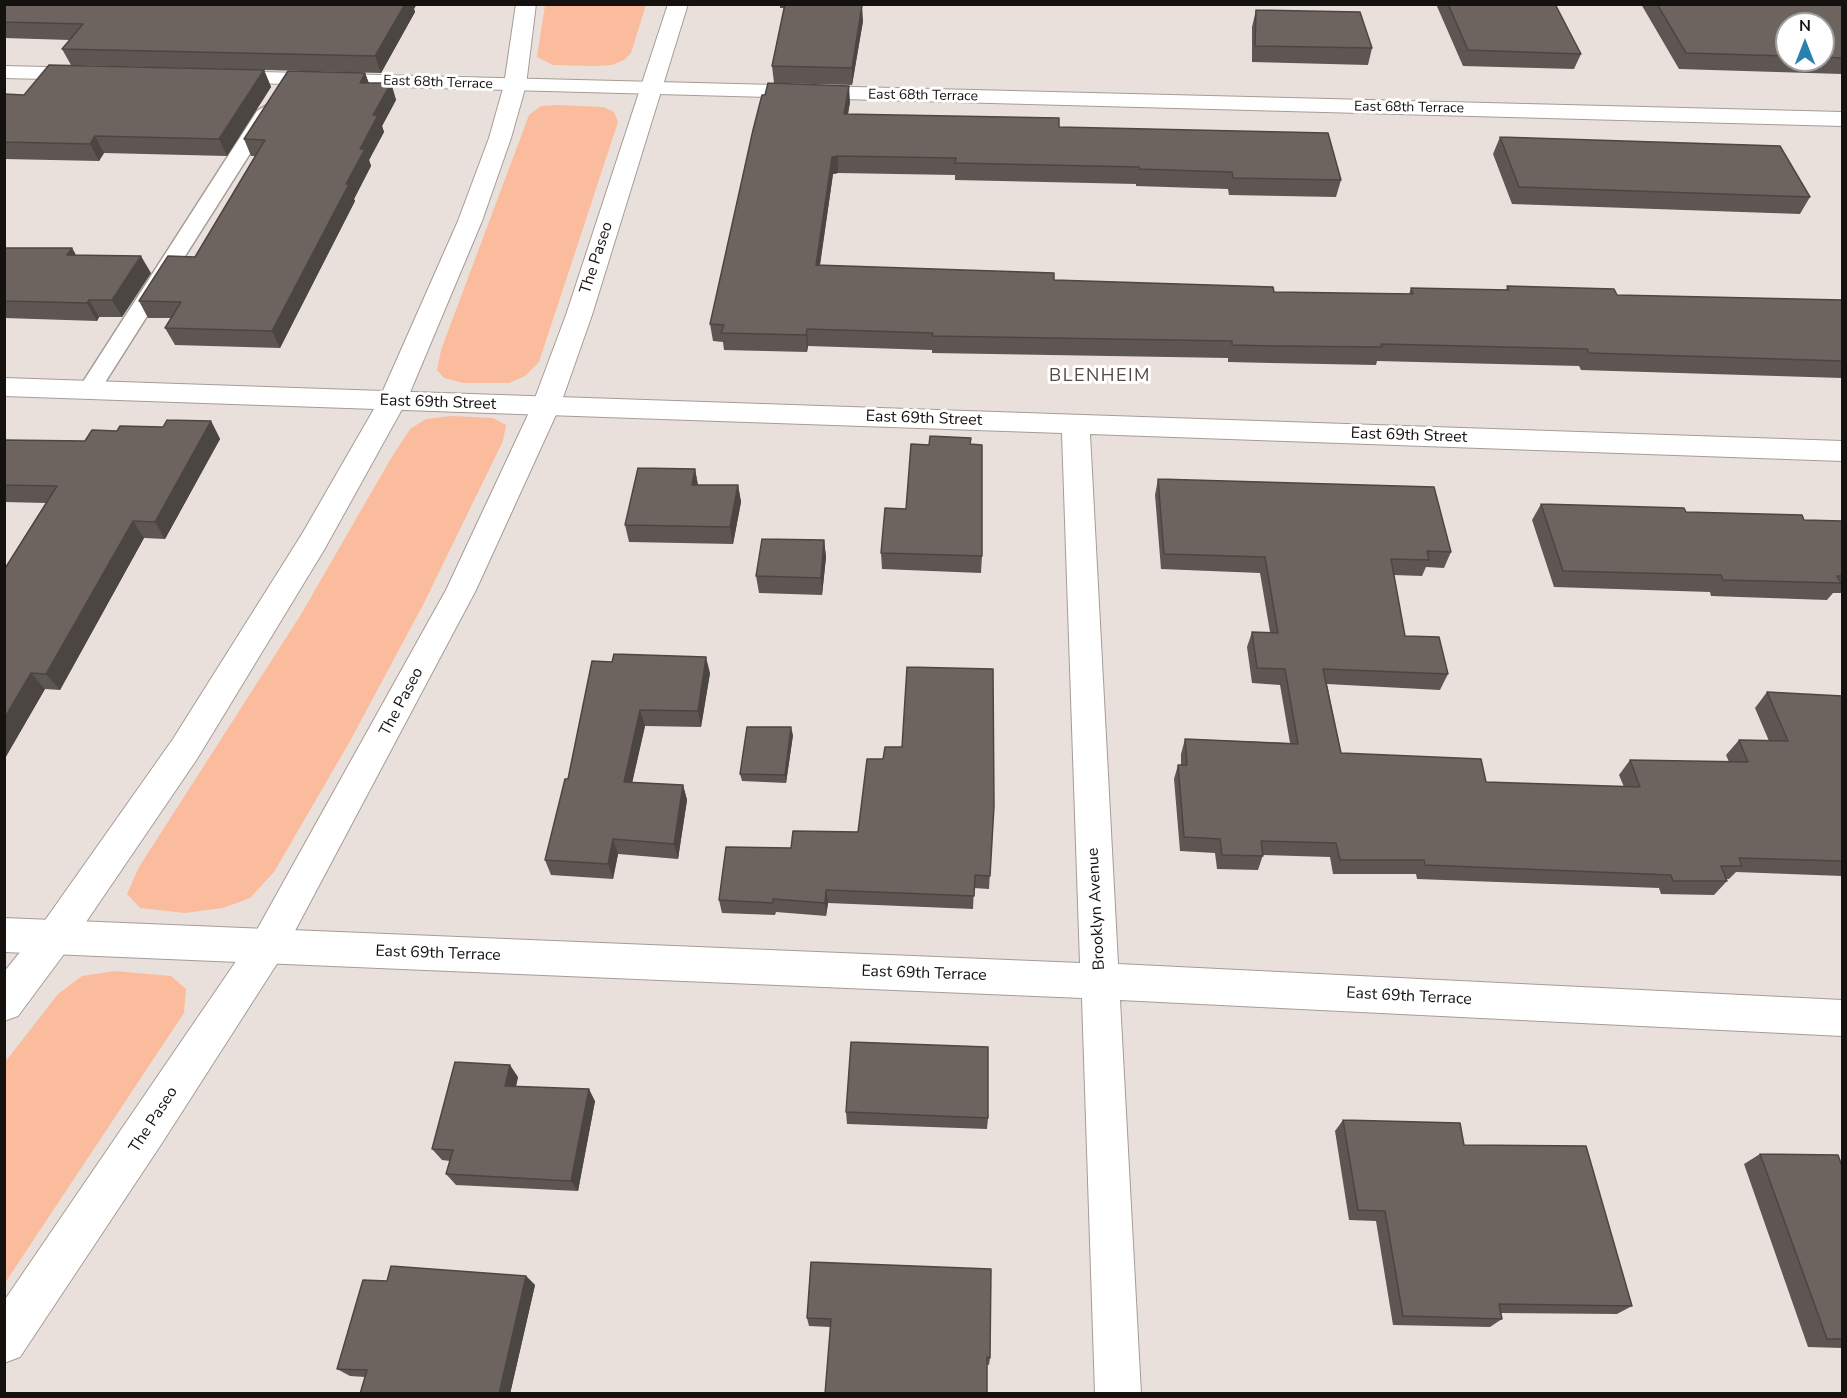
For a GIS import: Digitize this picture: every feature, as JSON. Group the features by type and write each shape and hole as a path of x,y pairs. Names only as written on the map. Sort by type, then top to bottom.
{"street":[{"path":"4,1003 54,938 185,748 313,542 392,402 470,221 500,138 515,85 526,4"},
{"name":"The Paseo","path":"4,1341 148,1130 267,947 461,590 546,406 579,315 678,4"},
{"path":"4,72 111,74"},
{"name":"East 68th Terrace","path":"205,77 1842,119"},
{"name":"East 69th Street","path":"4,387 1842,451"},
{"name":"Brooklyn Avenue","path":"1076,424 1118,1394"},
{"name":"East 69th Terrace","path":"4,935 1100,981 1842,1018"}],"lane":[{"path":"89,390 288,79"}],"shaded area":[{"path":"545,4 646,5 631,53 624,60 612,65 593,66 553,65 537,57"},
{"path":"541,106 603,107 614,112 618,122 539,362 525,376 509,383 463,383 444,378 437,370 441,350 529,115"},
{"path":"451,416 493,418 506,425 503,441 424,603 349,743 274,872 250,898 223,908 185,913 140,908 127,894 139,867 300,616 390,460 410,429 426,419"},
{"path":"115,971 171,976 186,989 184,1013 5,1283 5,1062 58,994 82,976"}],"building":[{"path":"4,4 405,4 375,56 62,49 83,24 4,22"},
{"path":"785,4 862,5 852,68 772,66"},
{"path":"1448,4 1555,4 1581,54 1468,50"},
{"path":"1657,4 1842,4 1842,58 1835,58 1835,12 1775,12 1775,56 1686,53"},
{"path":"1256,10 1360,12 1372,48 1255,46"},
{"path":"49,65 264,70 219,139 95,136 90,144 4,142 4,94 24,95"},
{"path":"288,71 365,73 360,83 391,83 373,115 378,115 360,149 365,149 346,184 349,184 272,331 165,328 181,302 139,301 168,256 195,257 265,140 244,139"},
{"path":"768,83 849,86 844,114 1059,118 1059,127 1328,133 1341,180 1233,178 1232,172 1139,169 1139,167 955,163 956,158 838,156 832,157 816,265 1054,273 1054,280 1273,287 1274,292 1413,294 1411,288 1509,290 1507,286 1614,289 1617,295 1842,300 1842,361 1589,353 1587,349 1381,344 1382,347 1232,345 1232,341 932,336 933,333 807,329 806,335 721,333 724,325 710,324 753,130 762,95 765,95"},
{"path":"1500,137 1780,146 1810,197 1519,187"},
{"path":"4,248 72,248 67,255 141,256 112,300 89,300 87,303 4,301"},
{"path":"167,420 211,421 155,522 133,521 46,674 31,673 4,719 4,570 57,486 4,485 4,440 85,441 92,430 117,431 120,426 163,427"},
{"path":"930,436 971,438 970,444 982,445 982,556 881,553 885,508 906,509 911,444 929,445"},
{"path":"638,468 695,469 692,485 738,485 730,527 625,525"},
{"path":"1158,479 1434,487 1451,552 1427,551 1429,560 1391,559 1405,636 1439,637 1448,674 1323,669 1341,753 1481,759 1486,782 1640,787 1630,760 1748,762 1739,740 1788,741 1767,692 1842,696 1842,861 1739,858 1742,866 1721,866 1727,881 1673,881 1671,875 1425,865 1424,860 1340,860 1336,843 1261,841 1263,856 1222,855 1220,839 1184,837 1178,765 1187,765 1185,739 1298,744 1285,669 1257,668 1252,632 1278,633 1265,557 1164,554"},
{"path":"1541,504 1684,508 1686,512 1802,515 1804,520 1842,521 1842,576 1837,576 1841,583 1723,580 1721,575 1563,571"},
{"path":"762,539 824,540 821,578 756,576"},
{"path":"614,654 706,657 698,711 640,710 624,782 683,785 674,844 613,839 608,864 545,860 565,779 568,779 592,661 612,662"},
{"path":"907,667 993,669 994,806 990,876 975,875 974,896 826,890 825,903 773,899 773,903 719,900 726,847 791,848 793,831 858,832 867,759 883,759 885,747 902,747"},
{"path":"747,727 791,727 785,775 740,774"},
{"path":"851,1042 988,1047 988,1118 846,1112"},
{"path":"455,1062 510,1065 505,1086 589,1089 571,1181 446,1174 453,1150 432,1149"},
{"path":"1343,1120 1460,1123 1464,1145 1586,1146 1632,1306 1499,1304 1502,1319 1403,1316 1385,1211 1358,1210"},
{"path":"1760,1154 1838,1155 1842,1166 1842,1339 1827,1339"},
{"path":"811,1262 991,1269 990,1358 987,1357 987,1394 825,1394 831,1319 807,1318"},
{"path":"391,1266 526,1276 499,1394 360,1394 367,1370 337,1369 363,1280 387,1281"}],"district":[{"name":"BLENHEIM","path":"1100,377"}]}
